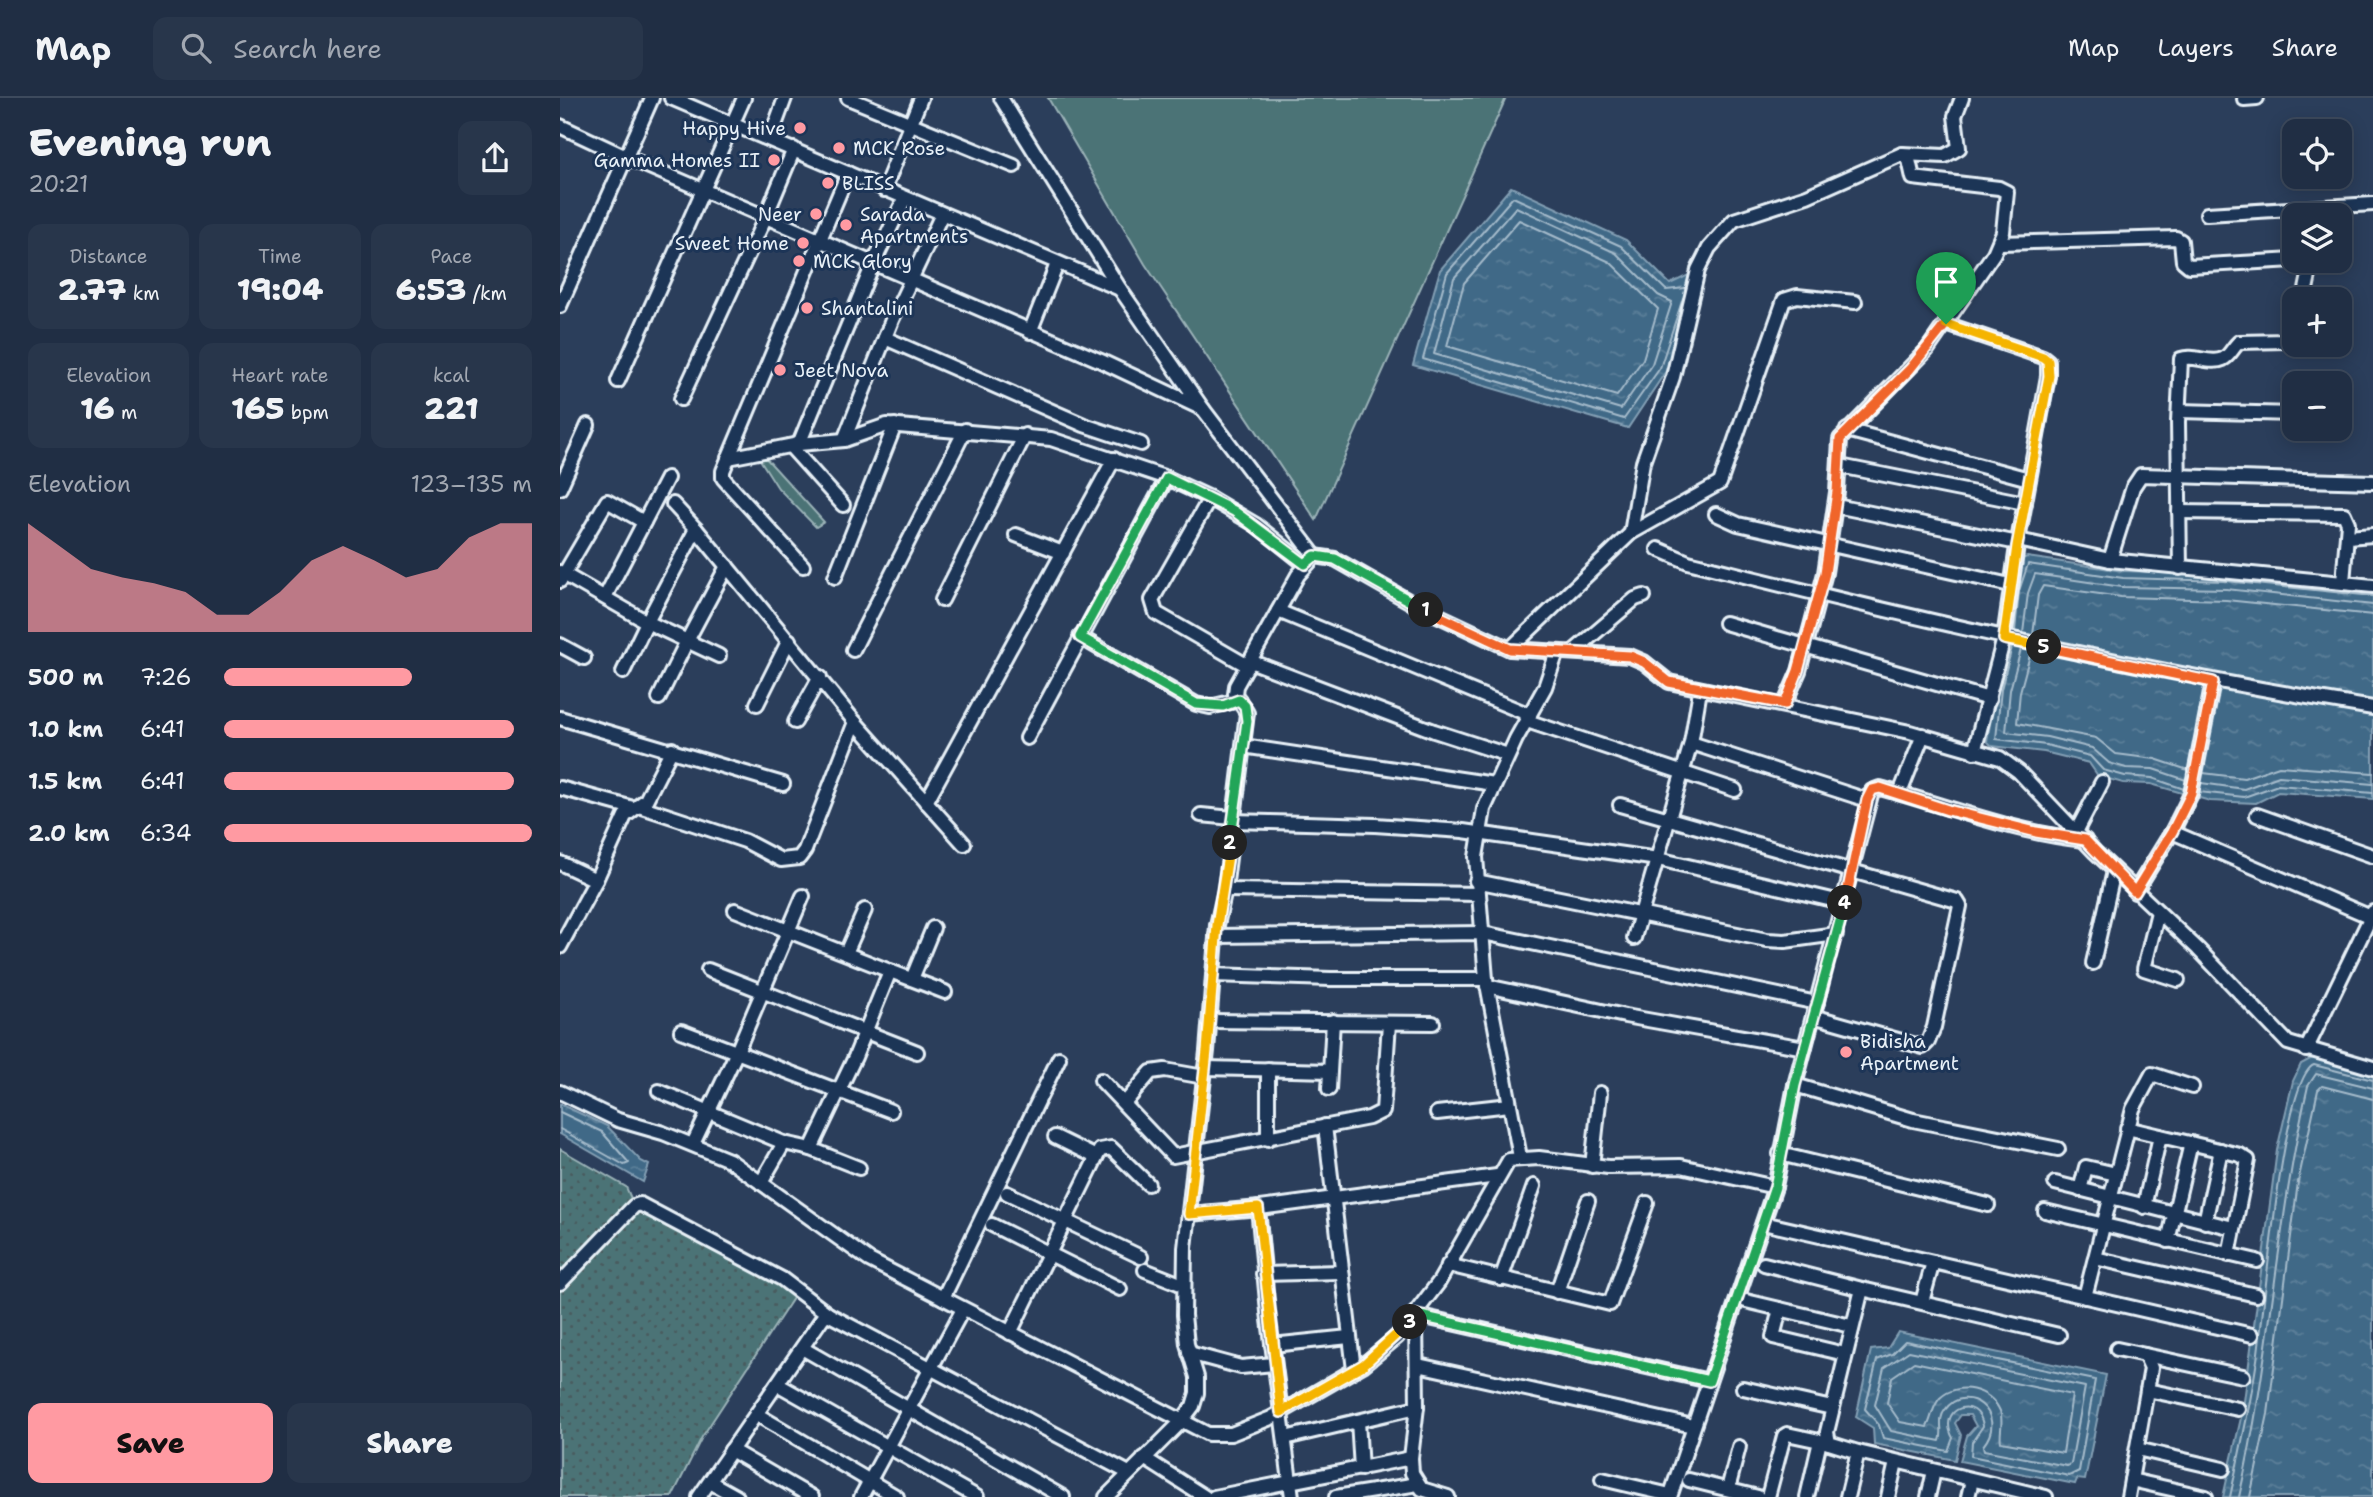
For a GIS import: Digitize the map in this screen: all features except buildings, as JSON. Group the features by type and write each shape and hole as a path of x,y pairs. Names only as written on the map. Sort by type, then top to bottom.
{"street":[{"path":"560,306 652,98"},
{"path":"671,98 1120,289"},
{"path":"618,382 744,98"},
{"path":"770,139 785,98"},
{"path":"848,98 1014,166"},
{"path":"884,190 920,98"},
{"path":"1001,98 1120,289 1310,560"},
{"path":"1631,533 1643,462 1670,389 1698,270 1709,248 1734,220 1745,215 1807,196 1902,154 1945,156 1959,148 1955,116 1962,98"},
{"path":"560,126 626,157 1101,361 1203,409"},
{"path":"681,399 794,149"},
{"path":"1785,704 1806,644 1830,545 1840,466 1838,448 1847,430 1910,369 1946,324 2001,243 2009,199 2007,192 1999,188 1913,178 1909,160 1902,154"},
{"path":"803,566 723,478 728,458 848,173"},
{"path":"794,445 873,264 905,198"},
{"path":"2352,207 2373,204"},
{"path":"2207,214 2282,213"},
{"path":"844,440 910,280 942,214"},
{"path":"2001,243 2176,238 2182,241 2183,261 2189,265 2282,261"},
{"path":"1030,332 1057,264"},
{"path":"1510,649 1631,533 1720,483 1784,300 1797,296 1855,302"},
{"path":"1946,324 2043,357 2048,361 2049,376 2017,543 2004,639 1974,752"},
{"path":"885,338 1084,425 1141,444"},
{"path":"2180,568 2180,363 2184,358 2224,359 2239,342 2282,341"},
{"path":"2179,411 2282,414"},
{"path":"560,488 588,425"},
{"path":"728,458 794,445 844,440 895,425 1025,435 1077,445 1167,478 1210,498 1310,560 1335,559 1414,604 1510,649 1630,656 1644,662 1669,682 1785,704 1923,736 2010,764 2135,892 2198,949 2288,1043 2306,1051 2373,1068"},
{"path":"835,577 895,425"},
{"path":"1077,445 1084,425"},
{"path":"853,650 965,430"},
{"path":"1847,430 2029,479"},
{"path":"942,600 1025,435"},
{"path":"794,445 843,505"},
{"path":"926,802 1114,459"},
{"path":"1840,466 2025,503"},
{"path":"2110,560 2136,479 2148,473 2373,482"},
{"path":"605,597 667,478"},
{"path":"1027,738 1167,478"},
{"path":"1210,498 1152,600 1156,613 1249,664 1508,755"},
{"path":"644,522 607,501 561,576 605,597 647,622 719,656"},
{"path":"673,504 855,722 964,844"},
{"path":"1836,506 2110,560 2373,586"},
{"path":"2179,512 2344,514 2348,517 2343,582"},
{"path":"1716,514 1738,524 2010,585"},
{"path":"622,672 696,529"},
{"path":"2347,537 2373,535"},
{"path":"1016,536 1063,553"},
{"path":"1658,549 1688,562 2004,639 2213,682 2373,708"},
{"path":"1106,1497 1127,1472 1181,1422 1193,1406 1197,1393 1197,1377 1189,1353 1183,1285 1216,936 1225,890 1247,713 1239,700 1236,686 1310,560"},
{"path":"659,698 727,566"},
{"path":"1574,651 1635,599 1644,596"},
{"path":"1278,611 1528,718 1735,790"},
{"path":"1725,623 1806,644 1990,699"},
{"path":"1080,637 1196,704 1223,706 1239,700"},
{"path":"757,704 789,640"},
{"path":"560,645 584,658"},
{"path":"1520,1157 1487,982 1477,888 1478,834 1494,784 1551,673 1557,652"},
{"path":"795,722 820,677"},
{"path":"2135,892 2172,832 2195,780 2213,682"},
{"path":"1634,939 1691,743 1699,696"},
{"path":"560,718 783,784"},
{"path":"560,788 636,807 732,836 781,860 799,858 805,850 855,722"},
{"path":"1900,793 1923,736"},
{"path":"1691,743 1867,800"},
{"path":"1243,746 1494,784"},
{"path":"562,939 596,880 621,824 651,792 672,749"},
{"path":"2080,836 2102,782"},
{"path":"1602,1479 1670,1496 1775,1187 1795,1085 1852,873 1867,800 1872,790 1880,788 1900,793 1948,810 2036,832 2080,836"},
{"path":"1216,936 1483,933 1815,1009 1913,1047 1923,1047 1928,1042 1934,1027 1960,906 1956,901 1620,805"},
{"path":"1201,815 1233,819 1414,826 1478,834 1658,859 1844,903"},
{"path":"2257,815 2373,856"},
{"path":"2172,832 2372,915 2306,1051"},
{"path":"560,863 596,880"},
{"path":"2093,963 2114,871"},
{"path":"1225,890 1477,888 1640,914 1768,940 1785,941 1836,934"},
{"path":"693,1144 736,1054 803,895"},
{"path":"735,909 945,992"},
{"path":"846,953 865,910"},
{"path":"2158,912 2144,969 2178,980"},
{"path":"912,979 933,928"},
{"path":"708,970 760,993 917,1052"},
{"path":"811,1149 890,971"},
{"path":"1213,975 1487,982 1636,1018 1805,1048"},
{"path":"1210,1021 1433,1023"},
{"path":"1329,1089 1333,1021"},
{"path":"1101,1080 1173,1156 1268,1139 1369,1118 1383,1111 1389,1023"},
{"path":"681,1031 891,1111"},
{"path":"943,1298 1059,1058"},
{"path":"1124,1104 1151,1072 1165,1070 1205,1073 1268,1069 1330,1071"},
{"path":"1268,1069 1268,1139"},
{"path":"2085,1297 2127,1128 2149,1076 2192,1087"},
{"path":"1795,1085 1913,1119 2058,1149"},
{"path":"659,1091 784,1143 811,1149 859,1168"},
{"path":"560,1092 618,1119 693,1144 729,1160 869,1260 1208,1434 1231,1434 1281,1412 1354,1370 1397,1337 1416,1315 1448,1265 1497,1176 1509,1160 1520,1157 1592,1166 1681,1166 1775,1187"},
{"path":"1592,1166 1600,1093"},
{"path":"1437,1113 1510,1105"},
{"path":"1325,1126 1340,1272 1354,1370"},
{"path":"2127,1128 2221,1150 2248,1160 2229,1255"},
{"path":"2144,1207 2160,1136"},
{"path":"1055,1137 1096,1157"},
{"path":"761,1183 784,1143"},
{"path":"2168,1241 2191,1143"},
{"path":"1010,1333 1100,1150 1111,1148 1148,1184"},
{"path":"2205,1222 2221,1150"},
{"path":"1780,1153 1988,1205"},
{"path":"2080,1190 2086,1167 2116,1174"},
{"path":"1189,1214 1258,1208 1497,1176"},
{"path":"2055,1183 2234,1228"},
{"path":"1502,1279 1534,1186"},
{"path":"1007,1193 1183,1285"},
{"path":"1557,1293 1588,1201"},
{"path":"1448,1265 1610,1304 1647,1203"},
{"path":"560,1283 634,1206 640,1204 782,1279 828,1314 1127,1472"},
{"path":"1258,1208 1263,1274 1292,1490"},
{"path":"2045,1212 2257,1261"},
{"path":"1763,1223 2252,1335"},
{"path":"992,1225 1120,1289"},
{"path":"2095,1258 2256,1295"},
{"path":"1922,1302 1933,1262"},
{"path":"1764,1264 2059,1335"},
{"path":"1263,1274 1340,1272"},
{"path":"1807,1497 1827,1432 1862,1289"},
{"path":"1746,1301 1851,1326"},
{"path":"861,1497 963,1309"},
{"path":"1780,1309 1773,1337 1844,1354"},
{"path":"699,1497 823,1317 828,1314"},
{"path":"1416,1315 1709,1381"},
{"path":"1416,1315 1417,1407 1411,1458 1412,1473 1419,1490"},
{"path":"1272,1345 1349,1337"},
{"path":"802,1349 1063,1497"},
{"path":"2117,1349 2243,1376"},
{"path":"1189,1353 1241,1367 1274,1364"},
{"path":"2128,1497 2151,1368 2145,1355"},
{"path":"1418,1365 1693,1426"},
{"path":"777,1384 887,1446 957,1492 977,1497"},
{"path":"1743,1388 1832,1408"},
{"path":"2147,1390 2238,1409"},
{"path":"1285,1438 1417,1407"},
{"path":"755,1414 897,1497"},
{"path":"1358,1421 1361,1469"},
{"path":"1768,1497 1784,1436 1824,1442 1972,1480 2008,1493 2046,1497"},
{"path":"1728,1489 1739,1447"},
{"path":"2137,1449 2223,1469"},
{"path":"731,1450 812,1497"},
{"path":"1847,1497 1857,1452"},
{"path":"1144,1458 1205,1497"},
{"path":"1214,1497 1292,1490 1361,1469 1411,1458"},
{"path":"1888,1497 1896,1462"},
{"path":"1928,1497 1934,1471"},
{"path":"1689,1480 1758,1497"},
{"path":"1968,1497 1972,1480"},
{"path":"2131,1480 2206,1497"},
{"path":"710,1482 737,1497"},
{"path":"1336,1497 1419,1490 1448,1497"}],"green space":[{"path":"1048,98 1506,98 1316,520 1145,264"},
{"path":"764,456 824,522 816,527 778,488 759,458"},
{"path":"560,1149 626,1187 633,1203 797,1292 702,1437 672,1497 560,1497"}],"water":[{"path":"1511,187 1626,240 1670,284 1695,272 1698,278 1666,371 1628,428 1413,365 1440,270"},
{"path":"2027,557 2124,571 2226,574 2373,589 2373,799 2278,792 2256,803 2210,801 2151,784 2123,783 2098,776 2089,763 2044,752 1992,746 1987,741 2019,560"},
{"path":"2314,1057 2373,1073 2373,1497 2223,1497 2243,1409 2277,1150 2293,1081 2301,1064"},
{"path":"560,1104 607,1126 641,1161 649,1165 643,1182 560,1134"},
{"path":"1898,1332 2106,1375 2085,1480 2077,1479 2075,1484 1960,1461 1967,1436 1976,1426 1970,1415 1961,1415 1955,1423 1961,1435 1955,1460 1874,1444 1873,1428 1856,1417 1871,1350 1888,1348"}],"place":[{"name":"Happy Hive","path":"800,128"},
{"name":"MCK Rose","path":"839,148"},
{"name":"Gamma Homes II","path":"774,160"},
{"name":"BLISS","path":"828,183"},
{"name":"Neer","path":"816,214"},
{"name":"Sarada Apartments","path":"846,225"},
{"name":"Sweet Home","path":"803,243"},
{"name":"MCK Glory","path":"799,261"},
{"name":"Shantalini","path":"807,308"},
{"name":"Jeet Nova","path":"780,370"},
{"name":"Bidisha Apartment","path":"1846,1052"}],"route":[{"path":"1946,324 2048,361 2049,376 2010,585 2004,639 2213,682 2195,780 2172,832 2135,892 2085,840 2036,832 1948,810 1880,788 1872,790 1867,800 1857,853 1795,1085 1775,1187 1709,1381 1416,1315 1397,1337 1363,1365 1281,1412 1263,1274 1258,1208 1189,1214 1207,1051 1217,925 1225,890 1247,713 1239,700 1223,706 1196,704 1080,637 1167,478 1234,511 1305,564 1315,556 1335,559 1414,604 1510,649 1523,652 1574,651 1630,656 1644,662 1669,682 1785,704 1798,671 1825,573 1840,466 1840,439 1910,369 1946,324"}]}
